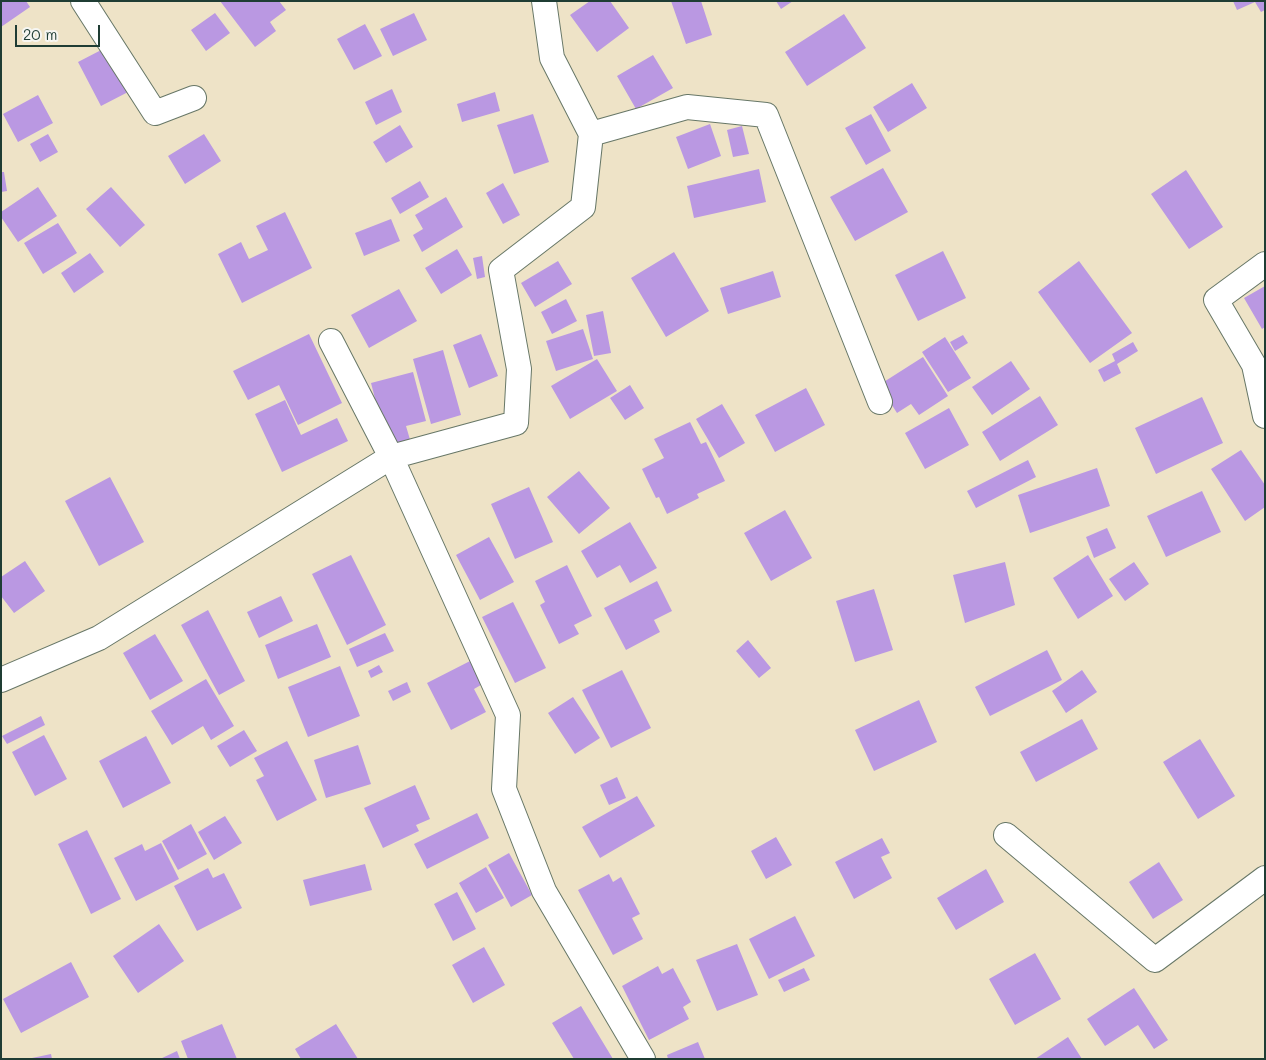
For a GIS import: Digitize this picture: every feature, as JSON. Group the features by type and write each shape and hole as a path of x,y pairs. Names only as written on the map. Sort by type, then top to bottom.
{"street":[{"path":"83,1 155,113 194,98"},
{"path":"1,680 99,638 391,457 516,423 519,369 501,270 583,207 591,134 552,58 544,1"},
{"path":"591,134 687,107 766,114 880,402"},
{"path":"1265,264 1216,300 1254,365 1265,416"},
{"path":"331,341 391,457 508,715 504,789 544,891 643,1059"},
{"path":"1006,834 1156,960 1265,878"}],"building":[{"path":"1,1 26,1 30,7 1,27"},
{"path":"220,1 279,1 286,10 270,22 276,31 255,47"},
{"path":"590,1 610,1 629,28 597,52 570,15"},
{"path":"671,1 701,1 712,35 686,44"},
{"path":"776,1 793,1 781,9"},
{"path":"1233,1 1265,1 1265,10 1261,12 1255,2 1237,10"},
{"path":"215,13 230,33 206,51 191,30"},
{"path":"414,13 427,40 393,56 380,29"},
{"path":"844,14 866,48 807,86 785,52"},
{"path":"365,24 382,56 354,70 337,39"},
{"path":"107,47 130,91 101,106 78,62"},
{"path":"653,55 673,88 636,109 617,76"},
{"path":"912,83 927,108 888,132 873,107"},
{"path":"392,89 402,112 376,125 365,102"},
{"path":"495,92 500,111 462,122 457,104"},
{"path":"38,95 53,123 18,142 3,114"},
{"path":"533,114 549,162 514,174 497,125"},
{"path":"871,114 891,151 866,165 845,128"},
{"path":"710,124 721,156 688,169 676,137"},
{"path":"400,125 413,147 386,163 373,142"},
{"path":"742,126 749,154 733,157 727,130"},
{"path":"48,134 58,152 40,162 30,144"},
{"path":"204,134 221,161 185,184 168,156"},
{"path":"883,168 908,212 855,241 830,197"},
{"path":"759,169 766,202 694,218 687,186"},
{"path":"1186,170 1223,227 1189,249 1151,194"},
{"path":"1,172 4,172 7,191 1,192"},
{"path":"420,181 429,197 400,214 391,198"},
{"path":"503,183 520,215 503,224 486,193"},
{"path":"38,187 57,216 18,242 1,217 1,212"},
{"path":"111,187 145,225 120,247 86,209"},
{"path":"446,197 463,227 422,252 413,235 423,229 415,215"},
{"path":"285,212 312,268 242,303 218,254 241,242 249,259 268,250 256,226"},
{"path":"391,219 400,241 364,256 355,233"},
{"path":"58,223 77,253 43,274 24,243"},
{"path":"457,249 472,275 441,294 425,268"},
{"path":"943,251 966,298 918,321 895,275"},
{"path":"674,252 709,311 666,337 631,278"},
{"path":"90,253 104,272 74,293 61,273"},
{"path":"482,256 485,277 477,279 473,258"},
{"path":"558,261 572,284 535,307 521,283"},
{"path":"1079,261 1132,333 1090,363 1038,292"},
{"path":"773,271 781,297 728,314 720,288"},
{"path":"1265,286 1265,327 1262,329 1244,298"},
{"path":"399,289 417,321 369,348 351,315"},
{"path":"566,299 577,321 552,334 541,312"},
{"path":"603,311 611,353 594,356 586,315"},
{"path":"583,329 593,359 556,371 546,341"},
{"path":"309,334 342,403 298,425 279,385 248,400 233,371"},
{"path":"481,334 498,376 469,388 453,345"},
{"path":"963,335 968,343 955,351 950,342"},
{"path":"945,337 971,378 948,392 922,352"},
{"path":"1133,342 1138,351 1117,364 1121,373 1104,382 1098,370 1115,361 1112,354"},
{"path":"443,350 461,415 431,424 413,359"},
{"path":"923,357 948,396 919,415 911,404 897,413 879,385"},
{"path":"597,359 617,391 570,419 551,386"},
{"path":"1011,361 1030,389 992,415 972,387"},
{"path":"413,372 426,421 406,426 411,443 388,449 371,383"},
{"path":"630,385 644,408 625,420 610,398"},
{"path":"806,388 825,425 775,452 755,415"},
{"path":"1040,396 1058,425 1000,461 982,432"},
{"path":"1202,397 1223,443 1156,474 1135,428"},
{"path":"285,400 301,435 337,418 348,441 282,472 255,414"},
{"path":"722,404 745,443 719,458 696,419"},
{"path":"949,408 969,445 925,469 905,433"},
{"path":"690,422 701,444 706,442 725,481 697,494 699,498 667,514 659,497 656,498 642,469 664,458 654,439"},
{"path":"1241,450 1265,485 1265,507 1245,521 1211,469"},
{"path":"1028,460 1036,477 976,508 967,491"},
{"path":"1097,468 1110,506 1030,533 1018,495"},
{"path":"579,471 610,508 579,534 547,497"},
{"path":"110,477 144,542 99,566 65,501"},
{"path":"529,487 553,542 515,559 491,504"},
{"path":"1202,491 1221,532 1166,557 1147,516"},
{"path":"785,510 812,558 771,581 744,533"},
{"path":"630,522 657,568 630,583 620,565 597,578 581,551"},
{"path":"1107,528 1116,548 1094,558 1086,537"},
{"path":"489,537 514,582 480,600 456,555"},
{"path":"351,555 386,625 347,645 312,574"},
{"path":"1088,555 1113,596 1078,619 1053,578"},
{"path":"25,561 45,591 14,613 1,596 1,577"},
{"path":"1005,562 1015,605 965,623 953,575"},
{"path":"1134,562 1149,584 1125,601 1109,579"},
{"path":"567,565 592,616 574,625 579,634 559,644 540,605 545,602 535,581"},
{"path":"657,581 672,611 654,620 660,632 626,650 604,608"},
{"path":"874,589 893,650 855,662 836,601"},
{"path":"281,596 293,621 259,638 247,612"},
{"path":"513,602 546,668 515,683 482,617"},
{"path":"208,610 245,681 219,695 181,625"},
{"path":"317,624 331,657 278,679 265,645"},
{"path":"385,633 394,651 357,667 349,649"},
{"path":"155,634 183,681 150,700 123,653"},
{"path":"748,640 771,668 759,678 736,651"},
{"path":"1047,650 1062,680 990,716 975,687"},
{"path":"474,659 486,682 474,689 486,712 451,730 427,683"},
{"path":"379,665 383,672 371,678 368,671"},
{"path":"340,666 360,716 308,737 288,687"},
{"path":"622,670 651,728 611,748 582,690"},
{"path":"1082,670 1097,692 1066,713 1052,691"},
{"path":"206,679 234,726 211,740 203,726 172,745 151,711"},
{"path":"407,682 411,692 393,701 388,691"},
{"path":"573,697 600,738 575,754 548,713"},
{"path":"919,700 937,742 874,771 855,730"},
{"path":"41,716 45,725 7,744 2,736"},
{"path":"1082,719 1098,749 1036,782 1020,752"},
{"path":"244,730 257,751 230,767 217,746"},
{"path":"44,735 67,779 35,796 12,752"},
{"path":"146,736 171,783 123,808 99,761"},
{"path":"1200,739 1235,796 1198,819 1163,762"},
{"path":"287,741 317,800 277,821 256,780 264,776 254,758"},
{"path":"358,745 371,784 326,798 314,760"},
{"path":"617,777 626,798 609,805 600,785"},
{"path":"415,785 430,819 416,825 419,831 383,848 364,808"},
{"path":"637,796 655,826 600,858 582,827"},
{"path":"477,813 489,838 427,869 414,844"},
{"path":"225,816 242,843 214,860 198,832"},
{"path":"191,824 207,854 178,870 162,841"},
{"path":"87,830 121,899 91,914 58,844"},
{"path":"776,837 792,865 766,879 751,851"},
{"path":"882,838 890,853 881,857 892,878 854,899 835,862"},
{"path":"161,843 179,879 136,901 114,858 142,844 145,851"},
{"path":"509,853 532,895 511,907 488,865"},
{"path":"1159,862 1183,900 1153,919 1129,882"},
{"path":"365,864 372,890 310,906 303,880"},
{"path":"486,867 504,898 476,913 459,883"},
{"path":"208,868 213,878 224,873 242,908 197,931 174,886"},
{"path":"986,869 1004,902 956,930 937,898"},
{"path":"609,874 613,882 621,877 640,914 632,918 643,939 613,955 578,890"},
{"path":"457,892 476,929 453,941 434,904"},
{"path":"795,916 815,956 769,979 749,939"},
{"path":"159,924 184,961 138,993 113,956"},
{"path":"737,944 758,995 717,1011 696,960"},
{"path":"484,947 505,985 473,1003 452,965"},
{"path":"1035,953 1061,999 1015,1025 989,979"},
{"path":"71,962 89,997 21,1033 3,999"},
{"path":"658,966 662,974 673,968 691,1002 683,1007 689,1019 649,1040 622,986"},
{"path":"804,968 810,980 784,992 778,980"},
{"path":"1134,988 1168,1040 1154,1049 1138,1025 1105,1046 1087,1019"},
{"path":"581,1006 613,1059 574,1059 552,1023"},
{"path":"222,1024 237,1059 188,1059 181,1041"},
{"path":"336,1024 358,1059 301,1059 295,1049"},
{"path":"1068,1037 1082,1059 1035,1059"},
{"path":"698,1042 705,1059 668,1059 667,1055"},
{"path":"177,1051 180,1059 160,1059"},
{"path":"51,1054 52,1059 32,1059 32,1058"}]}
